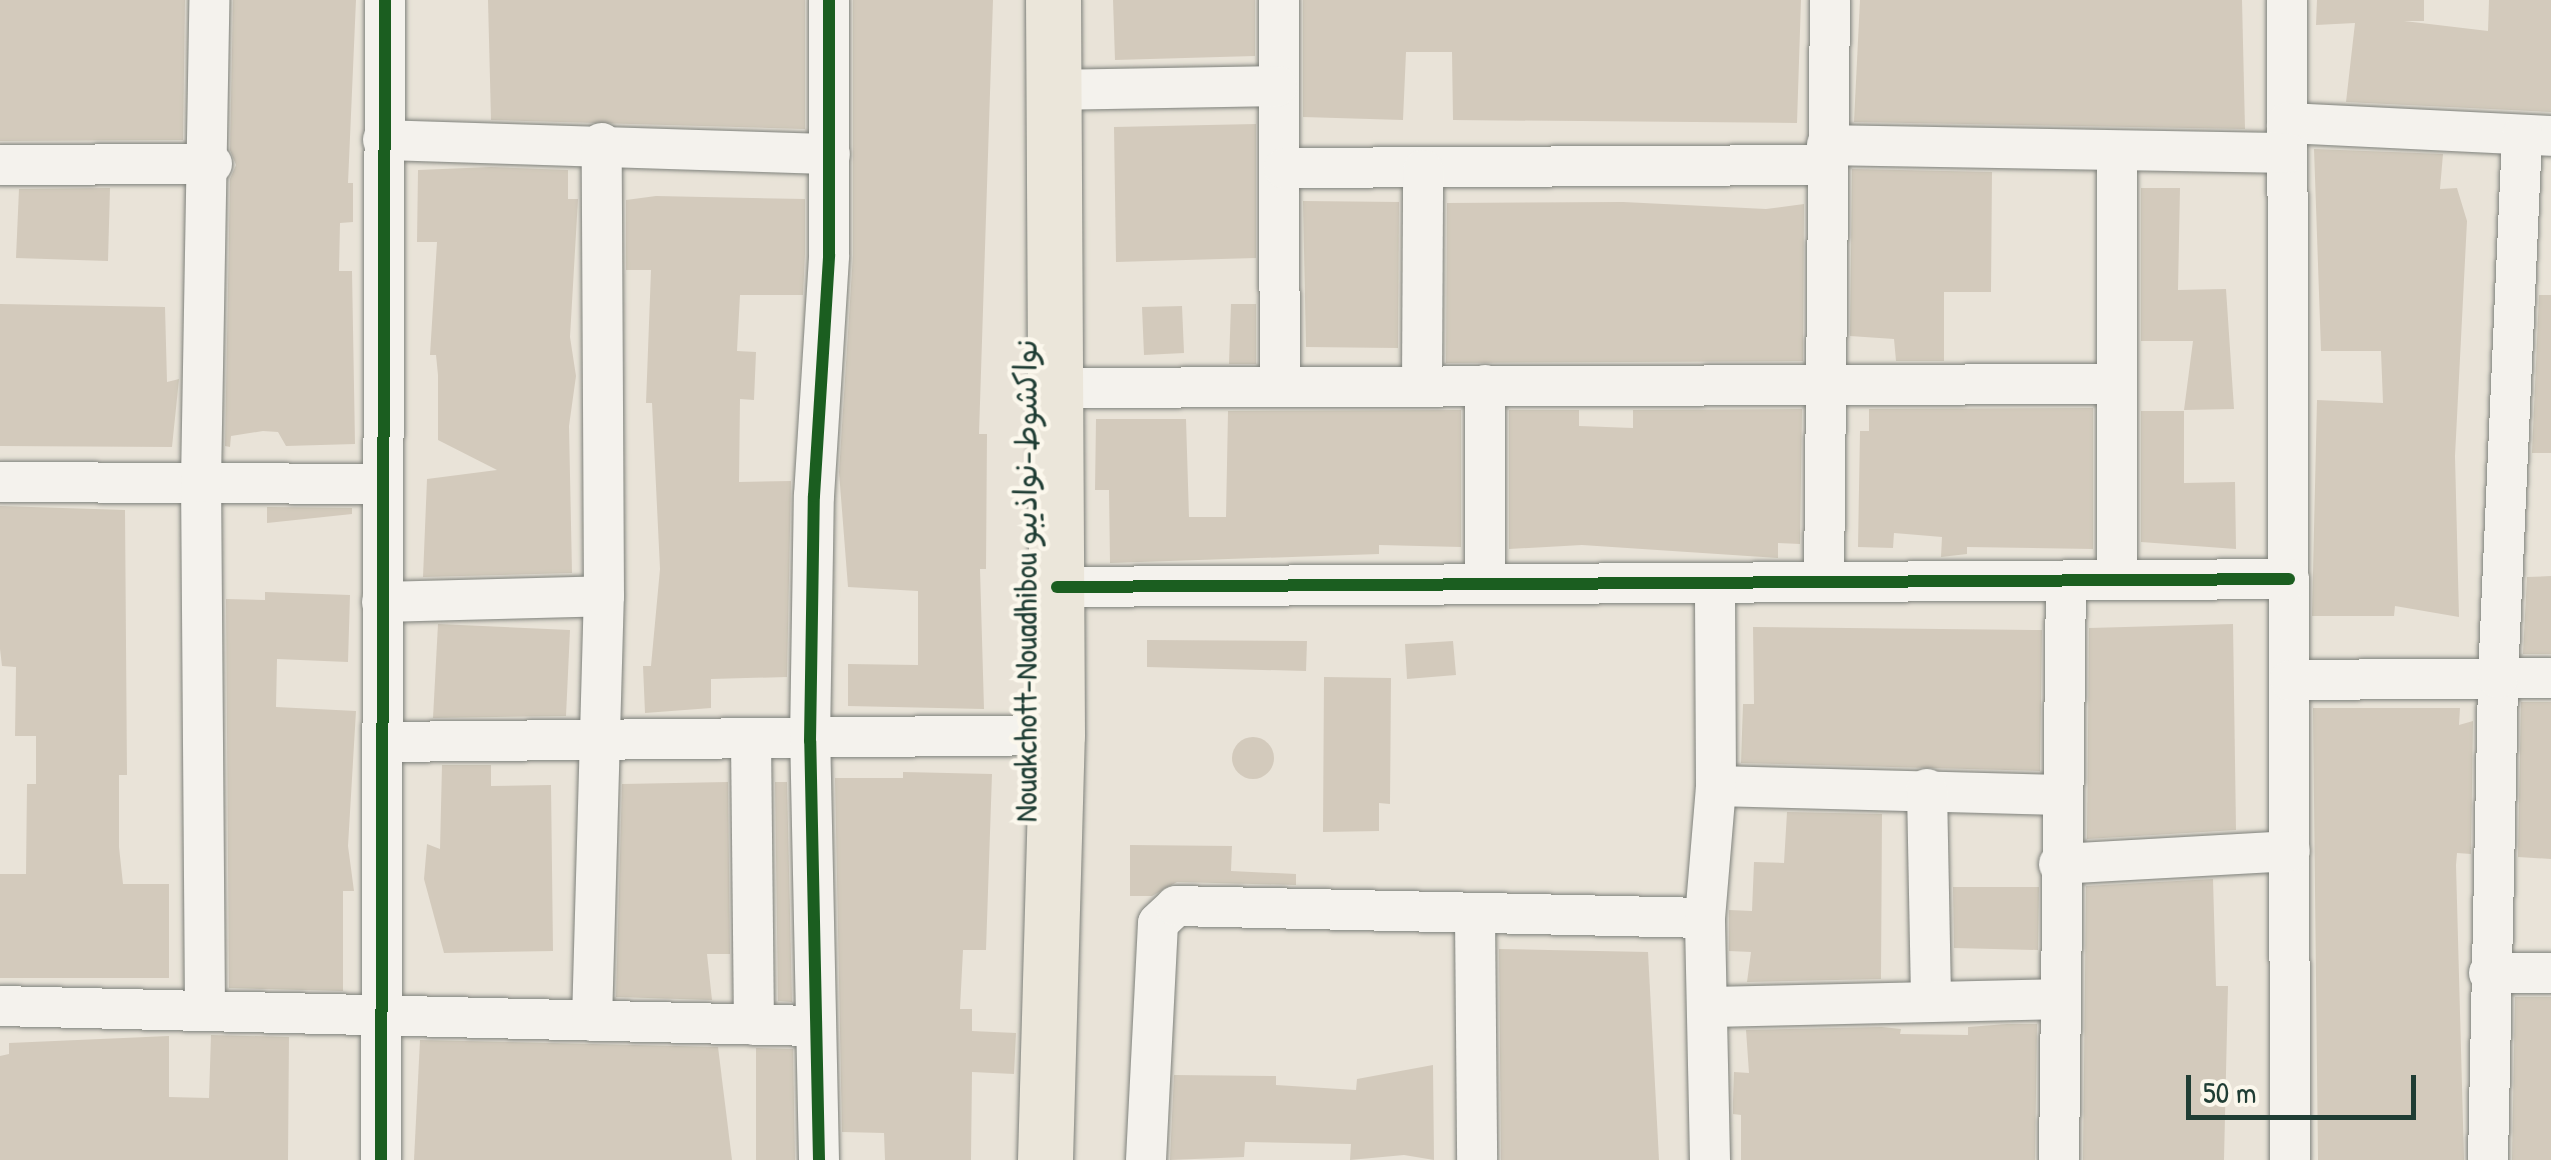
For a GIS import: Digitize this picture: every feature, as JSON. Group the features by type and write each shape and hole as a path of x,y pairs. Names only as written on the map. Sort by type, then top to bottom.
{"highway":[{"name":"Nouakchott-Nouadhibou نواكشوط-نواذيبو","path":"1045,1160 1057,735 1052,0"}],"street":[{"path":"206,1010 202,482 212,164 209,0"},
{"path":"381,1160 385,1014 379,484 385,0"},
{"path":"819,1160 810,741 830,154 829,0"},
{"path":"1279,0 1277,86 1284,168 1280,386"},
{"path":"1824,582 1822,389 1830,0"},
{"path":"2288,0 2290,1160"},
{"path":"1054,90 1277,86"},
{"path":"1284,168 1423,170 1827,155 2117,154 2287,138 2536,136 2534,267 2498,678 2488,1160"},
{"path":"383,140 602,143 830,154"},
{"path":"592,1021 604,596 602,143"},
{"path":"2117,154 2117,580"},
{"path":"0,166 212,164"},
{"path":"1422,386 1423,170"},
{"path":"1054,388 1485,385 1822,389 2116,384"},
{"path":"1485,385 1485,583"},
{"path":"0,482 379,484"},
{"path":"1056,587 1485,583 1716,586 2289,579"},
{"path":"2059,1160 2057,999 2066,582"},
{"path":"1710,1160 1705,918 1716,786 1716,586"},
{"path":"382,602 604,596"},
{"path":"2290,680 2551,678"},
{"path":"382,742 810,741 1057,735"},
{"path":"750,740 754,1025"},
{"path":"1716,786 2060,795"},
{"path":"1927,789 1931,1000"},
{"path":"2059,864 2290,851"},
{"path":"1146,1160 1158,923 1164,912 1176,906 1705,918"},
{"path":"1475,914 1477,1160"},
{"path":"2489,974 2551,973"},
{"path":"1709,1007 2057,999"},
{"path":"0,1006 815,1026"}],"building":[{"path":"0,0 185,0 183,140 0,141"},
{"path":"233,0 356,0 348,183 353,183 353,222 340,223 339,271 352,271 355,444 286,446 278,432 263,431 231,436 230,447 225,446 230,179 236,165 230,150"},
{"path":"488,0 805,0 805,129 491,120"},
{"path":"853,0 993,0 979,434 987,434 986,569 980,569 984,709 848,706 848,664 918,665 918,591 848,587 839,472 853,255"},
{"path":"1113,0 1255,0 1255,56 1115,60"},
{"path":"1303,0 1801,0 1797,123 1453,120 1452,52 1406,52 1403,120 1303,117"},
{"path":"1860,0 2242,0 2245,129 1854,122"},
{"path":"2317,0 2424,0 2424,21 2404,21 2488,31 2489,0 2551,0 2551,112 2346,102 2355,23 2316,25"},
{"path":"1256,124 1256,258 1116,262 1114,127"},
{"path":"2314,149 2443,154 2440,189 2457,188 2467,221 2455,456 2459,617 2395,606 2394,616 2312,616 2317,400 2383,403 2381,351 2321,351"},
{"path":"1852,169 1992,172 1991,292 1944,292 1944,361 1896,361 1894,339 1850,336"},
{"path":"418,170 568,170 568,199 578,199 570,337 576,376 569,426 572,573 423,577 427,479 497,470 438,440 438,375 436,355 430,355 437,242 417,242"},
{"path":"110,188 108,261 16,258 19,189"},
{"path":"2141,188 2180,188 2178,290 2226,289 2234,409 2184,410 2193,341 2141,341"},
{"path":"656,196 805,199 805,254 803,295 740,295 737,351 756,352 754,400 740,399 739,482 791,481 787,677 711,679 711,708 645,713 643,666 651,666 660,569 652,403 646,403 651,270 626,270 626,200"},
{"path":"1303,201 1399,202 1398,348 1306,347"},
{"path":"1623,202 1766,209 1804,204 1803,361 1446,363 1447,203"},
{"path":"2539,295 2551,295 2551,453 2532,453"},
{"path":"0,304 165,307 167,382 179,379 172,447 0,446"},
{"path":"1231,304 1256,304 1256,364 1229,364"},
{"path":"1182,306 1184,353 1144,355 1142,307"},
{"path":"2093,408 2093,549 1967,547 1967,554 1941,557 1942,537 1894,533 1893,548 1858,547 1860,431 1869,431 1869,409"},
{"path":"1802,409 1800,544 1778,543 1778,558 1582,545 1509,549 1509,410 1579,410 1579,426 1633,428 1633,410"},
{"path":"1461,410 1461,547 1379,545 1379,554 1110,563 1109,490 1095,490 1096,419 1186,419 1189,517 1226,517 1228,411"},
{"path":"2141,411 2184,411 2184,483 2235,482 2236,549 2141,542"},
{"path":"0,506 125,510 127,775 119,775 119,847 123,884 169,884 169,978 0,978 0,874 26,874 27,784 36,784 36,736 15,736 16,667 2,666"},
{"path":"267,507 352,508 352,514 267,523"},
{"path":"2551,576 2551,654 2523,654 2527,577"},
{"path":"265,592 350,595 348,662 277,659 276,707 356,711 348,846 354,891 343,891 343,991 229,988 226,599 265,600"},
{"path":"438,624 570,630 566,716 433,718"},
{"path":"2233,624 2236,830 2087,839 2089,628"},
{"path":"1753,627 2042,630 2040,771 1741,763 1743,704 1754,704"},
{"path":"1147,640 1307,641 1306,671 1147,667"},
{"path":"1453,641 1456,675 1407,679 1405,644"},
{"path":"1324,677 1391,678 1390,804 1379,803 1379,831 1323,832"},
{"path":"2521,702 2551,702 2551,859 2518,857"},
{"path":"2313,708 2460,708 2459,725 2473,721 2471,854 2457,853 2456,865 2464,1160 2318,1160"},
{"path":"1253,737 1268,743 1274,758 1268,773 1253,779 1238,773 1232,758 1238,743"},
{"path":"442,765 491,765 491,786 551,785 553,951 444,953 424,879 427,844 440,849"},
{"path":"903,772 992,774 986,950 963,950 960,1009 972,1009 972,1031 1016,1033 1014,1074 972,1072 971,1160 885,1160 884,1133 842,1132 835,778 903,778"},
{"path":"728,782 730,954 707,954 712,1000 616,997 622,784"},
{"path":"775,782 787,782 792,1002 778,1001"},
{"path":"1787,812 1882,814 1881,979 1747,982 1751,952 1729,951 1729,910 1752,911 1754,862 1784,863"},
{"path":"1130,845 1232,846 1231,871 1296,874 1296,885 1177,882 1152,896 1130,896"},
{"path":"2213,879 2216,986 2228,986 2224,1160 2083,1160 2086,886"},
{"path":"1953,887 2039,887 2038,950 1954,948"},
{"path":"1499,949 1648,952 1659,1160 1501,1160"},
{"path":"2515,997 2551,997 2551,1160 2512,1160"},
{"path":"2037,1024 2035,1160 1741,1160 1741,1115 1733,1114 1734,1072 1749,1073 1746,1030 1882,1027 1901,1029 1900,1034 1968,1035 1968,1027"},
{"path":"211,1035 289,1037 288,1160 0,1160 0,1056 9,1054 9,1043 169,1036 169,1097 209,1098"},
{"path":"420,1040 718,1047 732,1160 414,1160"},
{"path":"756,1048 793,1049 795,1160 756,1160"},
{"path":"1433,1065 1434,1160 1404,1155 1350,1160 1351,1144 1245,1142 1244,1157 1170,1160 1174,1075 1276,1076 1276,1085 1356,1090 1357,1079"}],"cycle path":[{"path":"381,1160 385,0"},
{"path":"819,1160 810,741 814,496 829,255 829,0"},
{"path":"1057,587 2289,579"}]}
